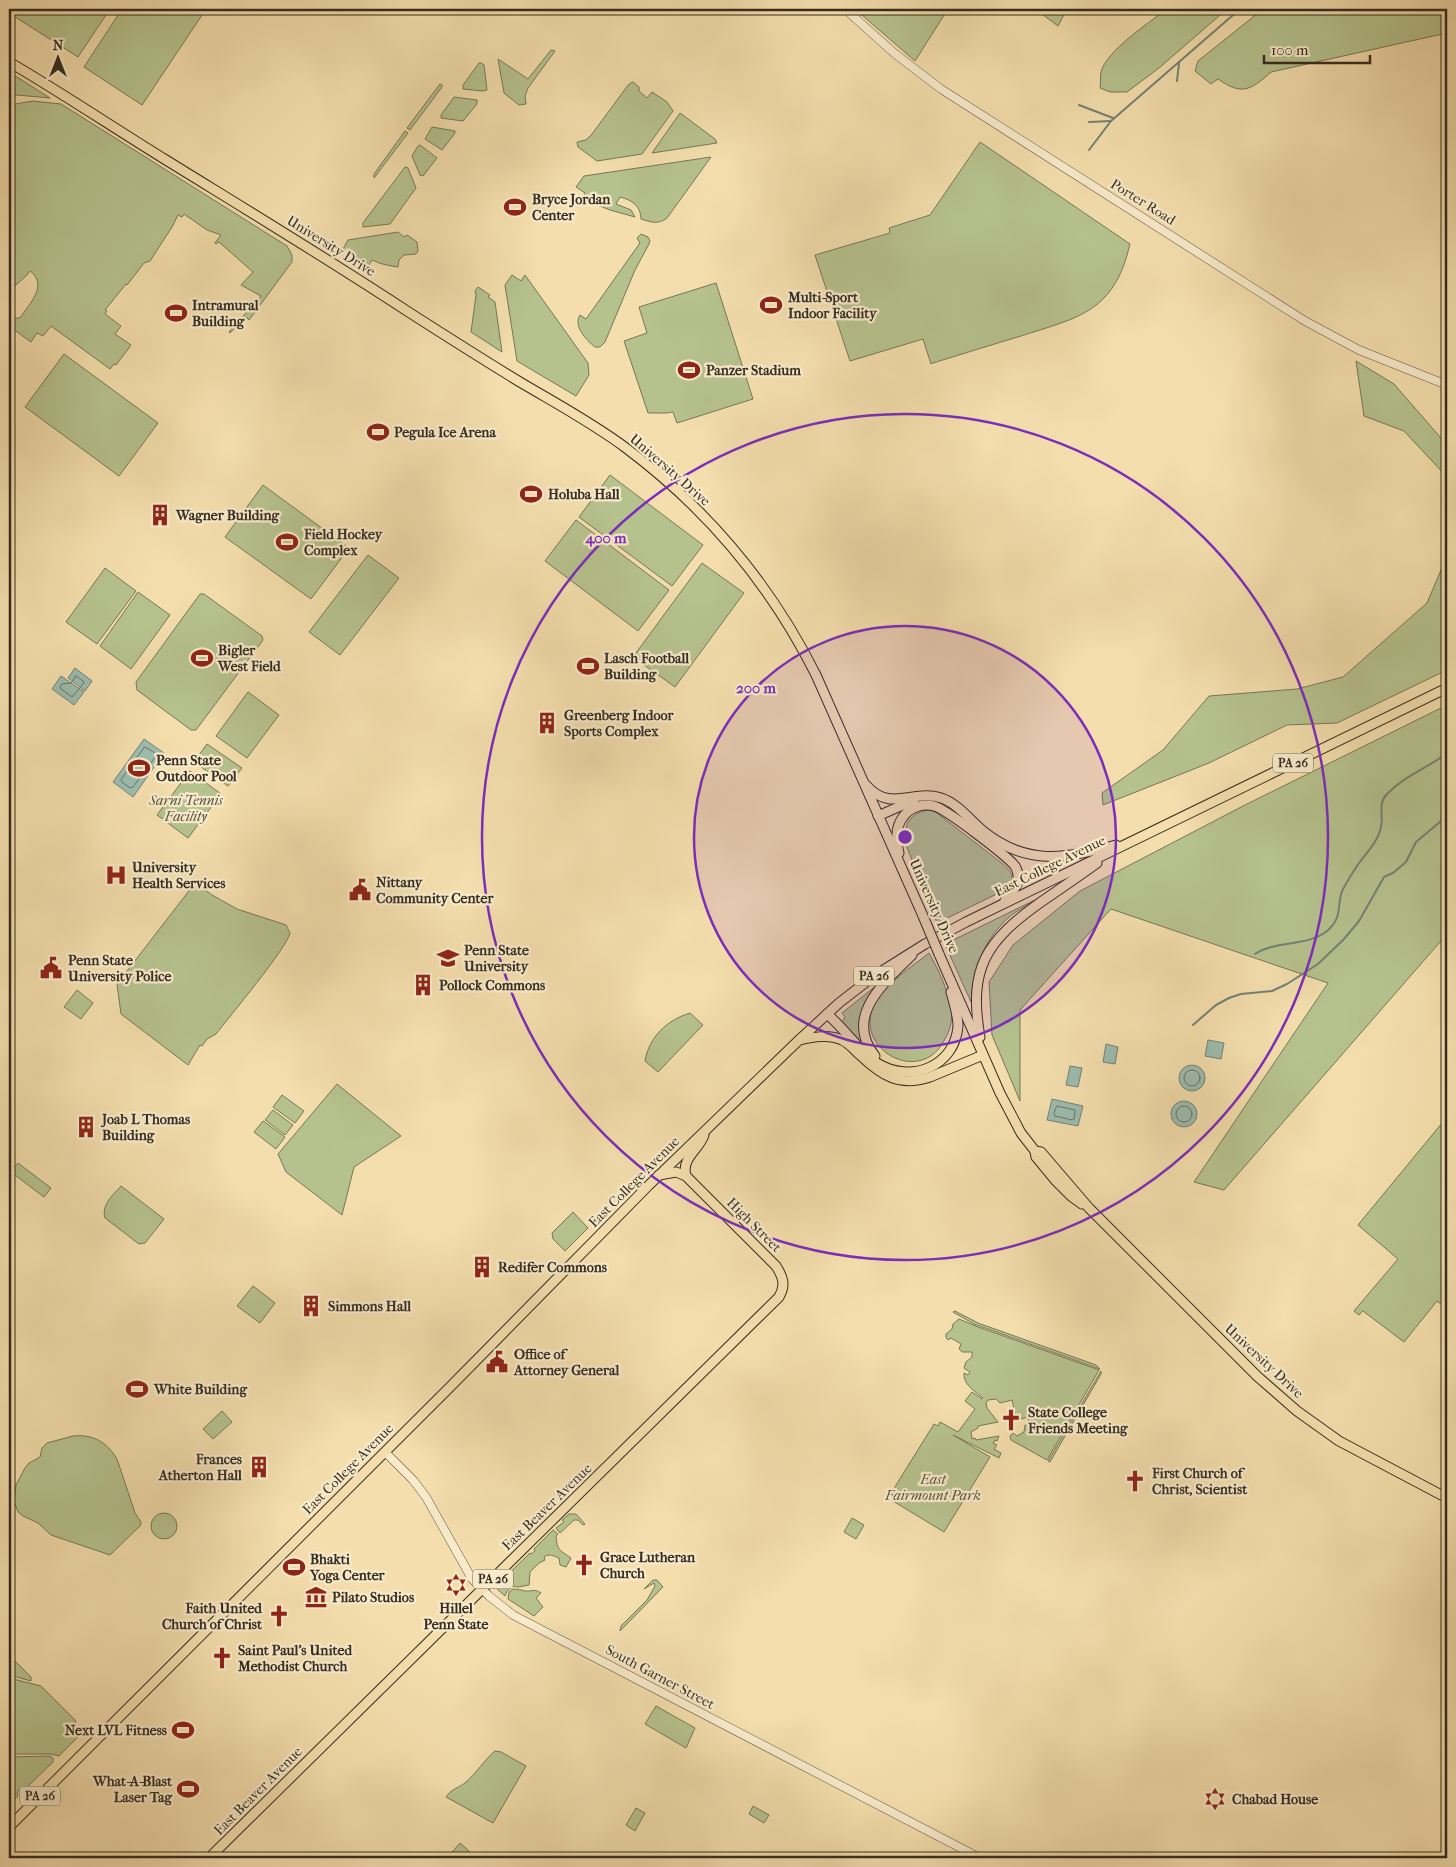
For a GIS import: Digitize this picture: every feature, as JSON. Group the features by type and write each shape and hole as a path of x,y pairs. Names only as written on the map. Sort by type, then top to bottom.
{"main road":[{"name":"University Drive","path":"9,62 330,261 465,348 602,431 682,494 719,532 746,564 773,601 816,675 862,781 905,873 983,1055 1013,1118 1021,1133 1035,1151 1036,1157 1071,1196 1089,1208 1257,1376 1303,1416 1339,1441 1447,1498"},
{"name":"East College Avenue","path":"9,1827 386,1452 659,1175 827,1014 874,976 925,944 998,907 1447,688"},
{"path":"862,781 875,794 887,799 901,800 932,796 944,799 1000,843 1025,854 1051,857 1077,855 1140,837"},
{"path":"878,816 910,803 919,797"},
{"path":"905,873 897,846 897,832 900,822 906,814 918,806 928,805 940,808 1006,857 1017,869 1017,885 1013,892 998,907"},
{"path":"799,1040 821,1037 842,1040 876,1071 890,1078 906,1081 930,1077 983,1055 977,1023 976,999 981,970 986,956 995,942 1019,918 1122,846"},
{"path":"886,1067 873,1053 866,1040 864,1026 866,1009 888,980 925,944"},
{"path":"827,1014 871,1058 886,1067 905,1073 922,1071 940,1063 952,1047 958,1027 941,957"},
{"name":"East College Avenue","path":"686,1176 685,1164 702,1141 706,1130"},
{"path":"659,1175 676,1172 686,1176"},
{"name":"High Street","path":"686,1176 776,1266 781,1273 784,1284 781,1294 776,1301"},
{"name":"East Beaver Avenue","path":"209,1858 776,1301"}],"street":[{"name":"Porter Road","path":"845,9 894,53 941,89 1305,321 1359,350 1447,385"},
{"name":"South Garner Street","path":"386,1452 413,1480 426,1497 466,1569 482,1590 504,1609 980,1858"}],"green space":[{"path":"9,9 110,9 78,57 9,13"},
{"path":"122,9 206,9 142,105 84,67"},
{"path":"855,9 948,9 915,61"},
{"path":"1035,9 1067,9 1058,26"},
{"path":"1167,9 1227,9 1159,68 1127,92 1110,92 1100,88 1101,72 1111,55"},
{"path":"1263,9 1447,9 1447,33 1271,72 1258,83 1246,89 1234,88 1218,79 1211,84 1195,71 1198,61"},
{"path":"551,50 555,51 528,88 525,96 526,104 519,105 504,93 498,59 528,79"},
{"path":"479,63 484,65 487,90 463,89 463,85"},
{"path":"9,72 50,98 17,95 9,97"},
{"path":"633,82 647,98 652,92 667,102 673,111 642,154 597,161 578,147 577,142 586,140 592,134 629,84"},
{"path":"440,84 442,87 410,130 407,128"},
{"path":"454,97 477,100 477,104 463,121 441,118 441,115"},
{"path":"33,101 61,104 287,246 292,255 292,262 249,320 246,317 229,332 261,296 241,285 253,272 219,242 215,243 221,235 207,230 184,214 182,217 178,215 150,261 144,263 105,310 107,311 105,314 121,326 115,334 131,345 116,365 114,364 110,369 51,326 43,336 37,333 31,342 9,326 13,318 20,318 32,301 38,288 38,282 30,271 9,291 9,105"},
{"path":"680,113 715,139 717,143 652,153"},
{"path":"432,127 455,131 442,150 425,139"},
{"path":"405,131 408,133 374,178 374,174"},
{"path":"980,142 1130,244 1123,267 1115,284 1104,298 1092,308 1061,323 931,364 923,339 850,361 815,255 890,233 889,228 930,215"},
{"path":"420,145 437,158 423,176 420,175 412,156"},
{"path":"711,157 667,218 661,222 641,219 638,207 620,197 616,204 631,210 635,217 582,199 585,193 576,187 584,176"},
{"path":"405,167 408,168 416,188 390,224 363,227 363,223"},
{"path":"398,232 404,237 407,235 417,242 418,251 416,254 404,255 399,260 398,267 372,260 369,265 343,249 348,240"},
{"path":"641,234 648,237 649,244 635,270 605,342 600,347 595,347 579,328 578,319 580,315 586,319 640,243 637,238"},
{"path":"512,275 521,281 525,275 588,363 589,375 576,396 517,361 505,285"},
{"name":"Panzer Stadium","path":"716,283 753,399 677,423 673,412 648,413 624,341 647,333 639,307"},
{"path":"478,287 490,295 488,297 495,302 502,352 471,332 475,291"},
{"path":"64,354 158,423 119,476 25,407"},
{"path":"1356,361 1394,384 1440,437 1447,446 1447,477 1404,431 1364,416"},
{"path":"610,475 703,545 672,586 579,517"},
{"name":"Field Hockey Complex","path":"263,485 349,548 311,599 225,537"},
{"path":"576,520 669,590 638,631 545,561"},
{"path":"368,555 399,578 340,655 309,632"},
{"path":"1447,556 1447,670 1337,723 1287,725 1209,763 1103,805 1102,793 1163,750 1209,696 1297,689 1343,677 1427,603"},
{"path":"702,563 744,593 675,687 633,657"},
{"path":"105,568 136,591 97,644 66,622"},
{"path":"138,592 170,615 131,669 100,646"},
{"name":"Bigler West Field","path":"200,594 204,594 262,636 263,640 196,730 191,730 137,690 136,682"},
{"name":"Sarni Tennis Facility","path":"248,692 279,715 247,758 216,736"},
{"path":"1447,705 1447,934 1224,1190 1194,1182 1328,983 1111,909 1020,1010 1020,1101 992,1035 989,982 1013,945 1080,891 1243,806"},
{"name":"Sarni Tennis Facility","path":"207,744 242,768 228,786 194,762"},
{"name":"Sarni Tennis Facility","path":"190,771 221,794 188,838 157,815"},
{"path":"930,810 937,813 1003,864 1012,876 1007,889 937,923 904,840 910,819 918,813"},
{"path":"195,883 237,909 286,925 290,933 279,953 257,983 216,1034 207,1039 202,1046 200,1045 188,1065 121,1014 117,984"},
{"path":"1039,898 1008,918 996,931 984,949 974,980 971,1002 945,944"},
{"path":"929,953 940,973 948,995 952,1014 951,1025 945,1039 934,1054 920,1061 905,1061 891,1056 879,1046 872,1033 870,1017 881,993 901,974"},
{"path":"882,981 872,993 864,1045 841,1023 845,1017 842,1013"},
{"path":"77,990 93,1003 81,1019 64,1007"},
{"path":"690,1013 703,1025 658,1072 645,1061 650,1044 667,1025"},
{"path":"337,1084 401,1136 354,1167 342,1215 286,1172 278,1154"},
{"path":"282,1095 304,1111 295,1123 273,1107"},
{"path":"273,1110 293,1125 285,1135 265,1120"},
{"path":"1447,1117 1447,1309 1437,1301 1404,1342 1363,1311 1359,1315 1354,1311 1398,1259 1358,1225"},
{"path":"263,1121 285,1137 276,1149 254,1132"},
{"path":"18,1163 51,1188 44,1197 11,1172"},
{"path":"121,1186 164,1219 145,1243 139,1244 105,1218 106,1205"},
{"path":"573,1212 588,1228 565,1251 553,1239 552,1233"},
{"path":"253,1286 275,1303 260,1323 237,1306"},
{"path":"955,1311 978,1323 1096,1365 1100,1369 974,1324 953,1312"},
{"name":"East Fairmount Park","path":"959,1319 1099,1370 1047,1460 1011,1440 1010,1436 1013,1433 1017,1436 1024,1432 1025,1425 1029,1423 1028,1417 1021,1419 1016,1417 1012,1400 1000,1403 996,1399 988,1400 986,1403 987,1408 998,1422 978,1426 978,1428 971,1432 972,1439 975,1438 976,1440 999,1436 997,1441 995,1440 993,1443 997,1445 994,1449 1001,1453 999,1458 953,1435 990,1457 944,1532 888,1498 934,1424 938,1426 940,1422 958,1432 975,1409 965,1401 972,1392 982,1399 967,1384 964,1377 964,1373 968,1375 970,1372 964,1368 966,1362 972,1357 972,1352 962,1352 959,1349 961,1344 951,1338 948,1340 946,1338 946,1334"},
{"path":"1101,1371 1050,1462 1048,1461"},
{"path":"222,1411 232,1422 213,1439 203,1429"},
{"path":"73,1436 87,1436 99,1440 113,1453 117,1459 135,1513 141,1522 140,1526 110,1555 51,1535 38,1523 18,1512 14,1501 16,1485 29,1463 40,1457 42,1448 47,1443"},
{"path":"164,1513 173,1517 177,1526 173,1535 164,1539 155,1535 151,1526 155,1517"},
{"path":"569,1514 576,1514 585,1524 583,1525 578,1520 574,1520 560,1533 556,1528 564,1522 562,1520"},
{"path":"852,1518 864,1525 856,1539 844,1532"},
{"path":"553,1530 558,1534 556,1536 558,1547 571,1558 566,1567 560,1565 559,1558 548,1555 544,1557 545,1560 530,1572 529,1585 513,1586 507,1591 505,1596 497,1589 497,1585 530,1553 535,1551 534,1549"},
{"path":"653,1580 657,1580 663,1587 620,1631 621,1626 647,1600 655,1586 654,1583 644,1589"},
{"path":"513,1589 535,1590 541,1593 536,1598 543,1607 534,1616 508,1599 509,1592"},
{"path":"12,1658 31,1677 31,1681 9,1675 9,1660"},
{"path":"9,1678 41,1686 75,1720 80,1735 59,1756 51,1754 9,1754"},
{"path":"656,1706 695,1728 686,1748 645,1724"},
{"path":"495,1751 501,1752 526,1766 493,1823 446,1797 465,1783"},
{"path":"50,1756 53,1758 53,1762 23,1791 19,1790 17,1792 18,1796 9,1805 9,1757"},
{"path":"753,1806 769,1815 764,1823 749,1814"},
{"path":"636,1808 645,1813 635,1831 626,1825"},
{"path":"460,1843 469,1851 463,1858 447,1858"}],"water":[{"path":"75,668 92,681 85,691 68,678"},
{"path":"61,676 84,692 74,705 52,689"},
{"name":"Penn State Outdoor Pool","path":"144,739 164,753 133,797 113,782"},
{"path":"1208,1040 1224,1043 1221,1059 1205,1056"},
{"path":"1106,1044 1118,1047 1115,1064 1103,1062"},
{"path":"1192,1065 1201,1069 1205,1078 1201,1087 1192,1091 1183,1087 1179,1078 1183,1069"},
{"path":"1070,1066 1082,1068 1078,1087 1066,1085"},
{"path":"1052,1099 1083,1106 1078,1126 1047,1120"},
{"path":"1184,1101 1193,1105 1197,1114 1193,1123 1184,1127 1175,1123 1171,1114 1175,1105"}],"waterway":[{"path":"1089,150 1111,121 1240,9"},
{"path":"1177,81 1179,63"},
{"path":"1079,105 1113,118"},
{"path":"1089,122 1111,121"},
{"path":"1255,954 1272,947 1301,942 1319,936 1332,926 1338,915 1343,889 1358,864 1374,844 1379,833 1382,823 1381,806 1384,798 1401,782 1447,753"},
{"path":"1193,1025 1216,1005 1229,998 1241,994 1272,991 1287,984 1318,964 1344,939 1359,921 1384,877 1393,873 1406,862 1416,842 1447,816"}],"place":[{"name":"Bryce Jordan Center","path":"515,207"},
{"name":"Multi-Sport Indoor Facility","path":"771,305"},
{"name":"Intramural Building","path":"176,313"},
{"name":"Panzer Stadium","path":"689,370"},
{"name":"Pegula Ice Arena","path":"378,432"},
{"name":"Holuba Hall","path":"531,494"},
{"name":"Wagner Building","path":"160,515"},
{"name":"Field Hockey Complex","path":"287,542"},
{"name":"Bigler West Field","path":"202,658"},
{"name":"Lasch Football Building","path":"588,666"},
{"name":"Greenberg Indoor Sports Complex","path":"547,723"},
{"name":"Penn State Outdoor Pool","path":"139,768"},
{"name":"University Health Services","path":"116,875"},
{"name":"Nittany Community Center","path":"360,890"},
{"name":"Penn State University","path":"448,958"},
{"name":"Penn State University Police","path":"51,968"},
{"name":"Pollock Commons","path":"423,985"},
{"name":"Joab L Thomas Building","path":"86,1127"},
{"name":"Redifer Commons","path":"482,1267"},
{"name":"Simmons Hall","path":"311,1306"},
{"name":"Office of Attorney General","path":"497,1362"},
{"name":"White Building","path":"137,1389"},
{"name":"State College Friends Meeting","path":"1011,1420"},
{"name":"Frances Atherton Hall","path":"259,1467"},
{"name":"First Church of Christ, Scientist","path":"1135,1481"},
{"name":"Grace Lutheran Church","path":"584,1565"},
{"name":"Bhakti Yoga Center","path":"294,1567"},
{"name":"Hillel Penn State","path":"456,1585"},
{"name":"Pilato Studios","path":"316,1597"},
{"name":"Faith United Church of Christ","path":"279,1616"},
{"name":"Saint Paul's United Methodist Church","path":"222,1658"},
{"name":"Next LVL Fitness","path":"183,1730"},
{"name":"What-A-Blast Laser Tag","path":"188,1789"},
{"name":"Chabad House","path":"1215,1799"}]}
